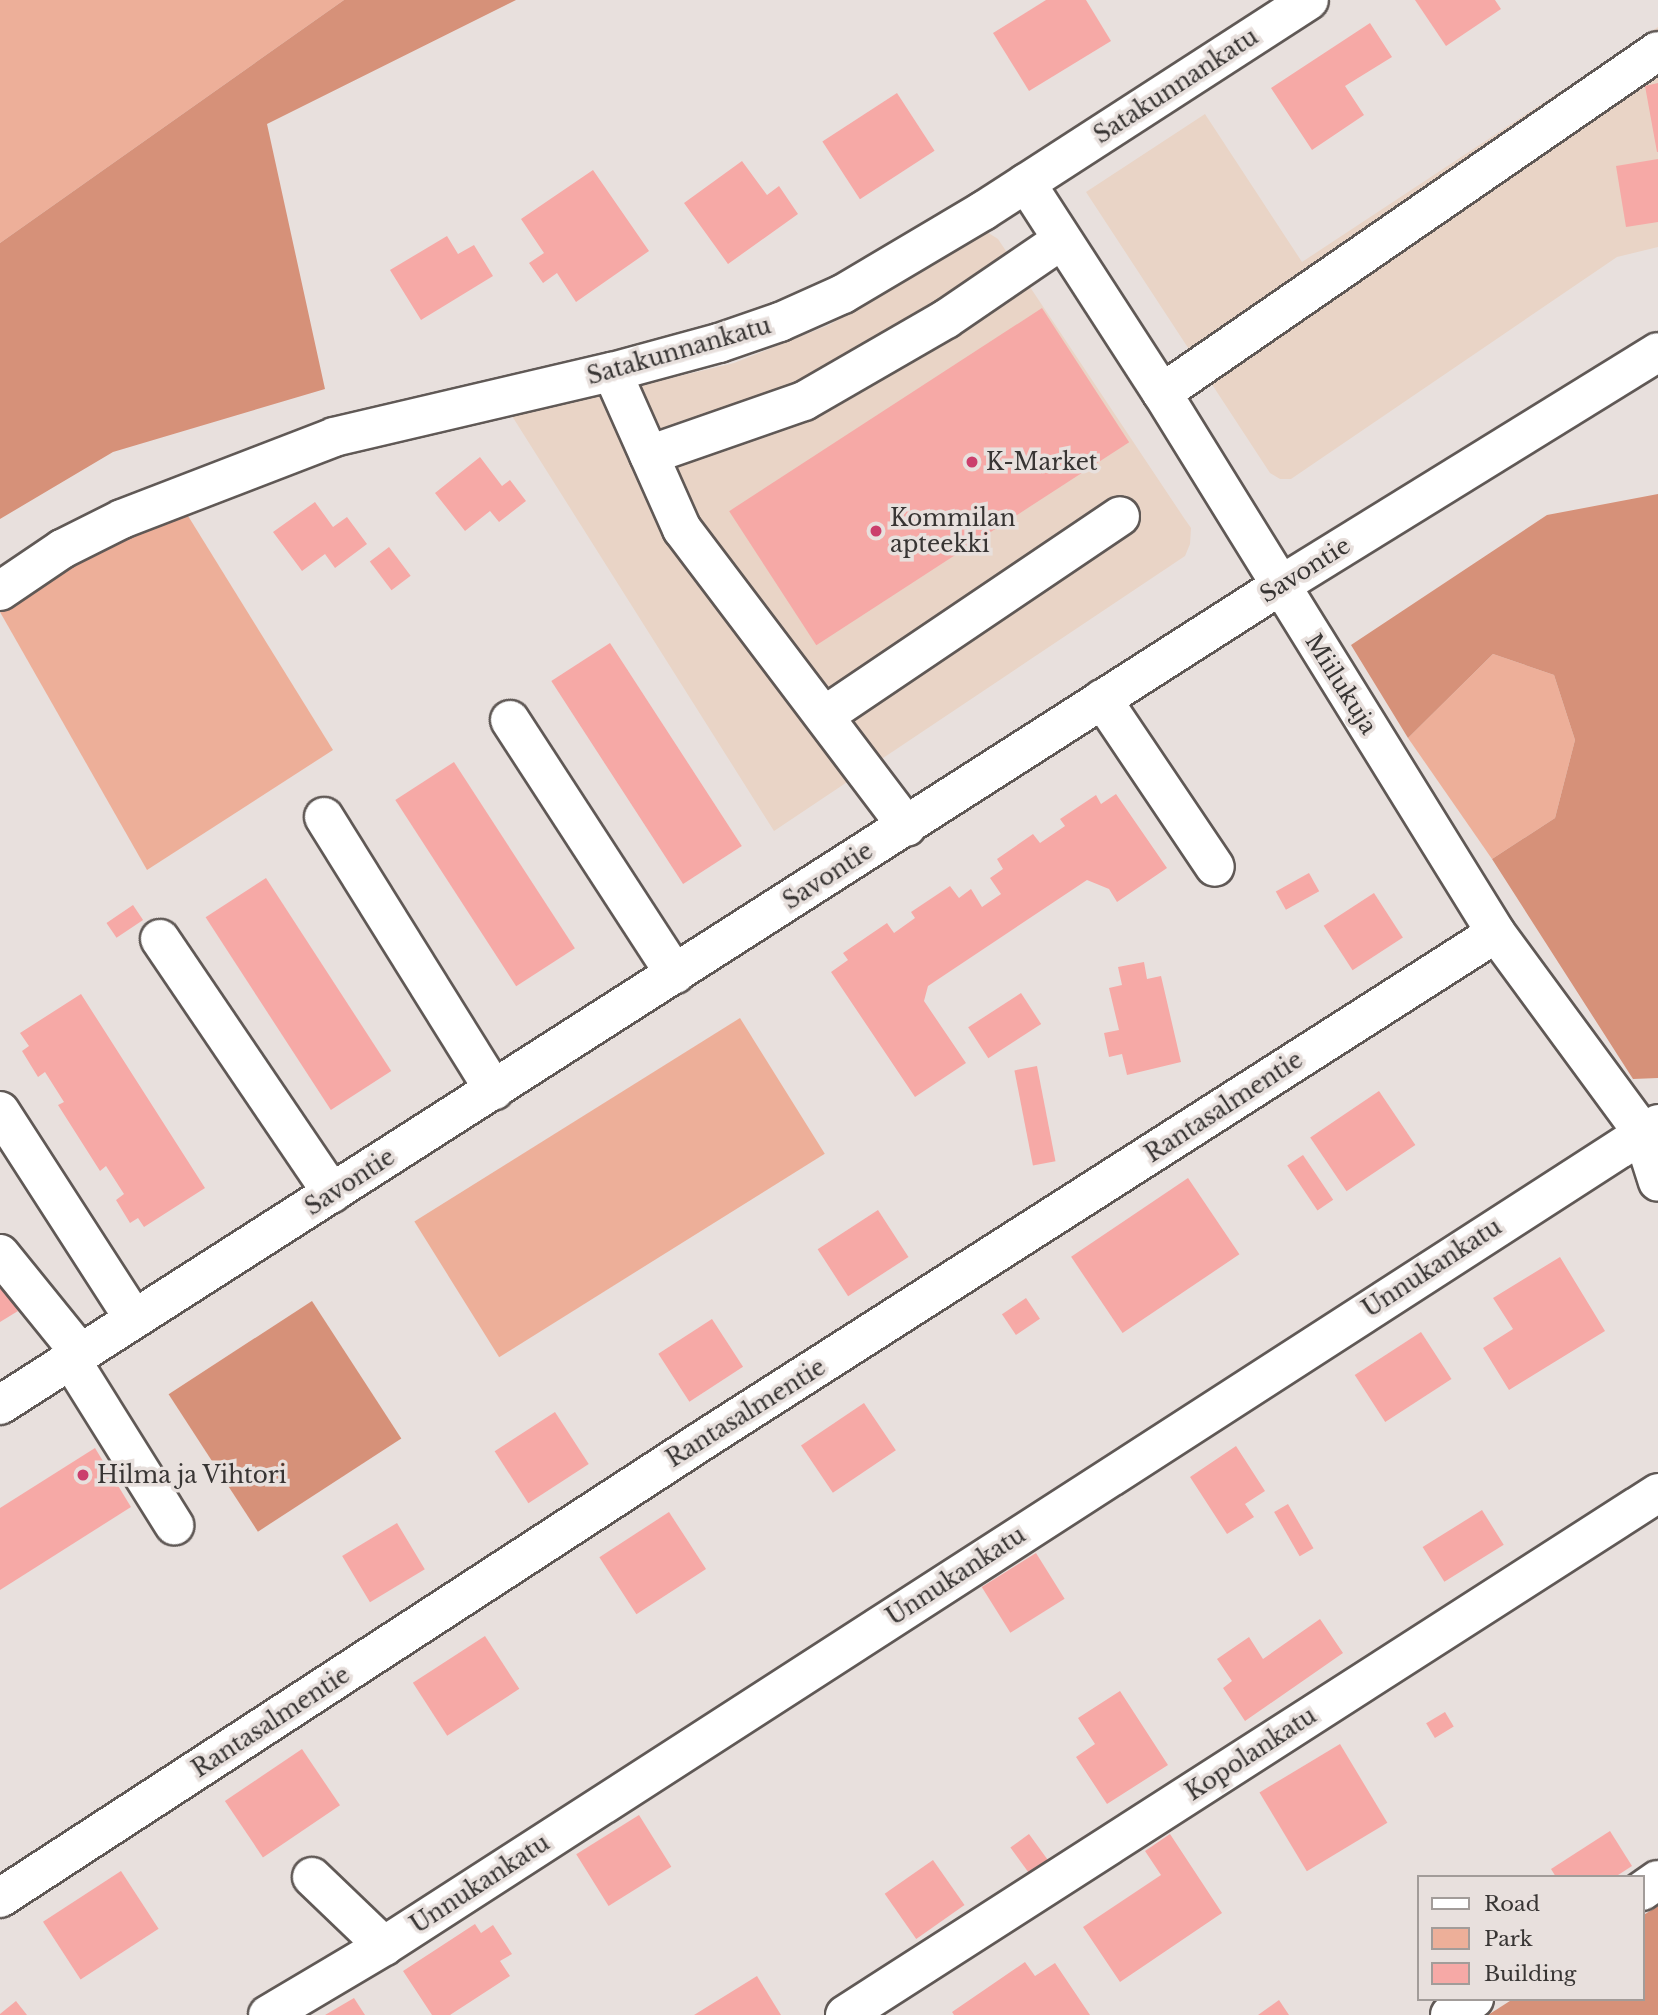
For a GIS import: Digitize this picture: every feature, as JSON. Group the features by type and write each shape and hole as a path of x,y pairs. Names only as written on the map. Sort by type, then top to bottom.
{"street":[{"name":"Satakunnankatu","path":"0,591 62,549 122,519 334,437 612,372 743,335 843,294 1026,183 1309,0"},
{"path":"1162,393 1658,51"},
{"name":"Miilukuja","path":"1026,183 1162,393 1496,933 1650,1128 1658,1182"},
{"path":"649,455 804,401 946,319 1062,240"},
{"name":"Savontie","path":"0,1405 1280,585 1658,352"},
{"path":"612,372 682,529 907,826"},
{"path":"824,716 1120,516"},
{"path":"1102,699 1215,867"},
{"path":"510,720 675,974"},
{"path":"324,817 494,1090"},
{"name":"Rantasalmentie","path":"0,1898 703,1440 1496,933"},
{"path":"160,939 332,1193"},
{"path":"0,1111 134,1319"},
{"name":"Unnukankatu","path":"268,2015 384,1946 1650,1128"},
{"path":"0,1254 76,1357 174,1525"},
{"name":"Kopolankatu","path":"845,2015 1658,1493"},
{"path":"312,1877 384,1946"},
{"path":"1450,2015 1471,2001"}],"shaded area":[{"path":"344,0 516,0 267,124 325,389 113,452 0,519 0,243"},
{"path":"1658,27 1658,247 1617,257 1291,479 1280,479 1270,473 1086,192 1205,114 1302,262"},
{"path":"987,232 998,239 1191,528 1190,544 1185,556 774,831 512,416 734,363 829,325"},
{"path":"1658,494 1658,1078 1633,1079 1492,859 1555,818 1575,740 1554,675 1493,654 1408,738 1351,645 1547,515"},
{"path":"312,1301 401,1439 258,1532 169,1394"},
{"path":"1658,1906 1658,2015 1488,2015 1510,2001 1644,2001 1644,1915"}],"green space":[{"path":"0,0 344,0 0,243"},
{"path":"185,511 333,750 147,870 0,612 88,558"},
{"path":"1493,654 1554,675 1575,740 1555,818 1492,859 1408,738"},
{"path":"740,1018 825,1154 499,1357 414,1221"}],"building":[{"path":"1046,0 1086,0 1111,41 1029,91 993,33"},
{"path":"1415,0 1495,0 1501,9 1446,46"},
{"path":"1370,23 1392,57 1345,86 1364,115 1312,150 1271,88"},
{"path":"1658,83 1658,152 1657,152 1645,86"},
{"path":"897,93 935,151 860,199 822,141"},
{"path":"1658,159 1658,222 1626,227 1616,166"},
{"path":"742,161 767,195 779,186 798,214 728,264 684,203"},
{"path":"593,170 649,251 576,302 557,273 543,283 529,263 544,253 521,219"},
{"path":"447,236 458,254 474,245 493,276 421,320 390,270"},
{"path":"1042,308 1129,442 816,645 729,511"},
{"path":"480,457 502,486 510,480 526,501 499,522 490,511 465,531 435,493"},
{"path":"315,502 333,527 347,517 367,544 335,568 325,554 302,571 273,532"},
{"path":"389,547 411,576 391,590 370,561"},
{"path":"610,643 742,846 683,884 551,681"},
{"path":"454,762 575,948 516,986 395,800"},
{"path":"1116,794 1167,868 1117,902 1109,889 1087,880 928,986 924,1001 966,1063 915,1097 831,972 848,960 843,953 887,923 894,933 915,918 911,912 950,886 959,898 971,889 982,907 1001,894 990,878 1003,869 997,859 1033,834 1040,843 1065,826 1060,819 1096,795 1101,804"},
{"path":"1309,873 1319,891 1286,910 1276,891"},
{"path":"266,878 391,1071 331,1110 206,917"},
{"path":"1374,893 1403,937 1353,970 1324,926"},
{"path":"133,905 143,920 117,938 106,923"},
{"path":"1144,962 1147,979 1161,976 1181,1062 1127,1075 1122,1054 1109,1057 1104,1033 1119,1030 1109,988 1122,985 1118,967"},
{"path":"1021,993 1041,1024 988,1058 968,1027"},
{"path":"81,994 205,1188 144,1227 138,1218 130,1223 116,1200 124,1194 106,1166 100,1171 58,1105 64,1102 45,1072 38,1077 22,1051 29,1046 20,1033"},
{"path":"1037,1066 1056,1161 1033,1166 1014,1070"},
{"path":"1379,1091 1415,1145 1347,1191 1310,1137"},
{"path":"1303,1155 1333,1200 1317,1210 1287,1166"},
{"path":"1188,1178 1239,1254 1123,1333 1071,1257"},
{"path":"878,1210 908,1257 848,1296 818,1249"},
{"path":"1560,1257 1605,1331 1509,1390 1483,1348 1513,1329 1493,1298"},
{"path":"0,1284 18,1311 0,1322"},
{"path":"1026,1298 1040,1319 1016,1335 1002,1314"},
{"path":"712,1319 743,1367 689,1402 658,1354"},
{"path":"1421,1332 1451,1379 1385,1422 1355,1375"},
{"path":"864,1403 896,1450 833,1493 801,1445"},
{"path":"555,1412 589,1464 528,1503 495,1451"},
{"path":"1236,1446 1265,1491 1245,1504 1254,1517 1227,1534 1190,1477"},
{"path":"95,1448 131,1507 0,1590 0,1508"},
{"path":"1288,1504 1314,1548 1300,1556 1274,1512"},
{"path":"1482,1510 1504,1545 1444,1582 1423,1547"},
{"path":"669,1512 706,1569 636,1614 599,1557"},
{"path":"397,1523 425,1569 370,1602 342,1556"},
{"path":"1036,1553 1065,1599 1010,1633 982,1587"},
{"path":"1320,1619 1343,1653 1245,1721 1223,1688 1232,1681 1217,1659 1249,1637 1263,1659"},
{"path":"485,1636 519,1689 447,1736 413,1683"},
{"path":"1120,1691 1168,1765 1107,1804 1076,1757 1095,1744 1078,1718"},
{"path":"1445,1712 1454,1727 1435,1738 1426,1723"},
{"path":"1340,1744 1387,1823 1307,1871 1259,1792"},
{"path":"302,1749 340,1805 263,1857 225,1801"},
{"path":"639,1815 671,1867 609,1906 576,1854"},
{"path":"1610,1831 1632,1866 1618,1875 1555,1875 1551,1869"},
{"path":"1029,1834 1056,1871 1037,1885 1010,1848"},
{"path":"1170,1834 1222,1913 1120,1982 1083,1927 1161,1875 1145,1851"},
{"path":"933,1860 965,1905 916,1939 885,1894"},
{"path":"121,1871 159,1929 81,1980 43,1922"},
{"path":"475,1924 481,1933 493,1925 512,1954 500,1961 510,1976 450,2015 432,2015 403,1971"},
{"path":"1025,1962 1035,1976 1055,1963 1090,2015 954,2015 952,2012"},
{"path":"757,1976 781,2015 694,2015"},
{"path":"354,1998 365,2015 325,2015"},
{"path":"1279,2000 1289,2015 1258,2015"},
{"path":"16,2001 27,2015 0,2015 0,2014"}],"place":[{"name":"K-Market","path":"972,462"},
{"name":"Kommilan apteekki","path":"876,531"},
{"name":"Hilma ja Vihtori","path":"83,1475"}]}
